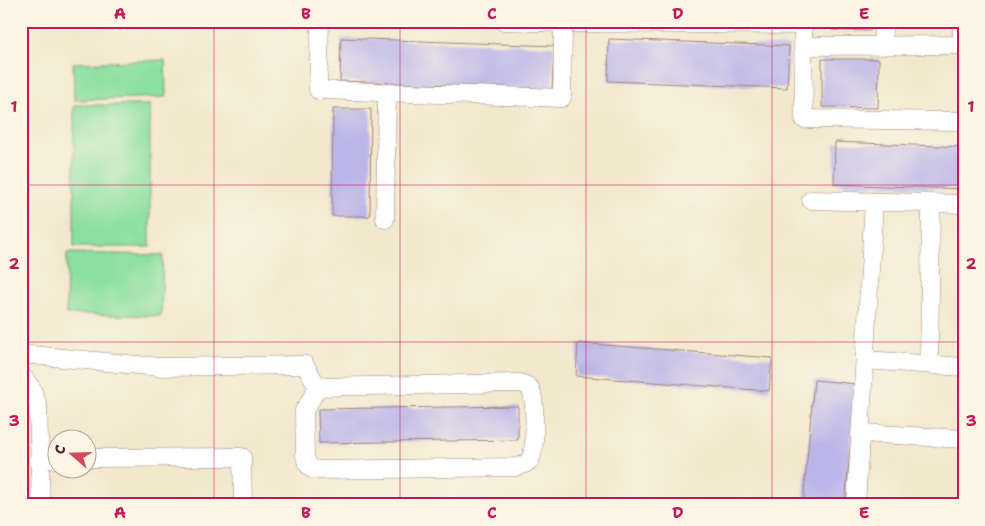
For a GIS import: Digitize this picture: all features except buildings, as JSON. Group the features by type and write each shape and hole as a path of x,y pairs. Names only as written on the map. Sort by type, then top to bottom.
{"lane":[{"path":"320,21 318,90 562,98 563,22"},
{"path":"503,21 803,23 804,119 964,121"},
{"path":"883,46 884,21"},
{"path":"803,46 963,45 962,21"},
{"path":"385,218 387,92"},
{"path":"811,200 964,204"},
{"path":"856,505 874,202"},
{"path":"929,364 930,204"},
{"path":"21,354 159,368 305,365 318,387"},
{"path":"865,360 964,367"},
{"path":"21,378 24,378 32,389 38,406 48,454"},
{"path":"520,383 526,385 531,389 533,397 534,448 532,459 526,464 516,467 318,470 312,468 307,464 305,456 304,411 318,387 520,383"},
{"path":"861,433 964,439"},
{"path":"98,458 242,457 243,505"},
{"path":"41,505 48,465"}],"green space":[{"path":"165,60 166,97 74,100 73,63"},
{"path":"74,105 150,105 150,247 74,247"},
{"path":"67,253 163,255 161,316 66,314"}]}
